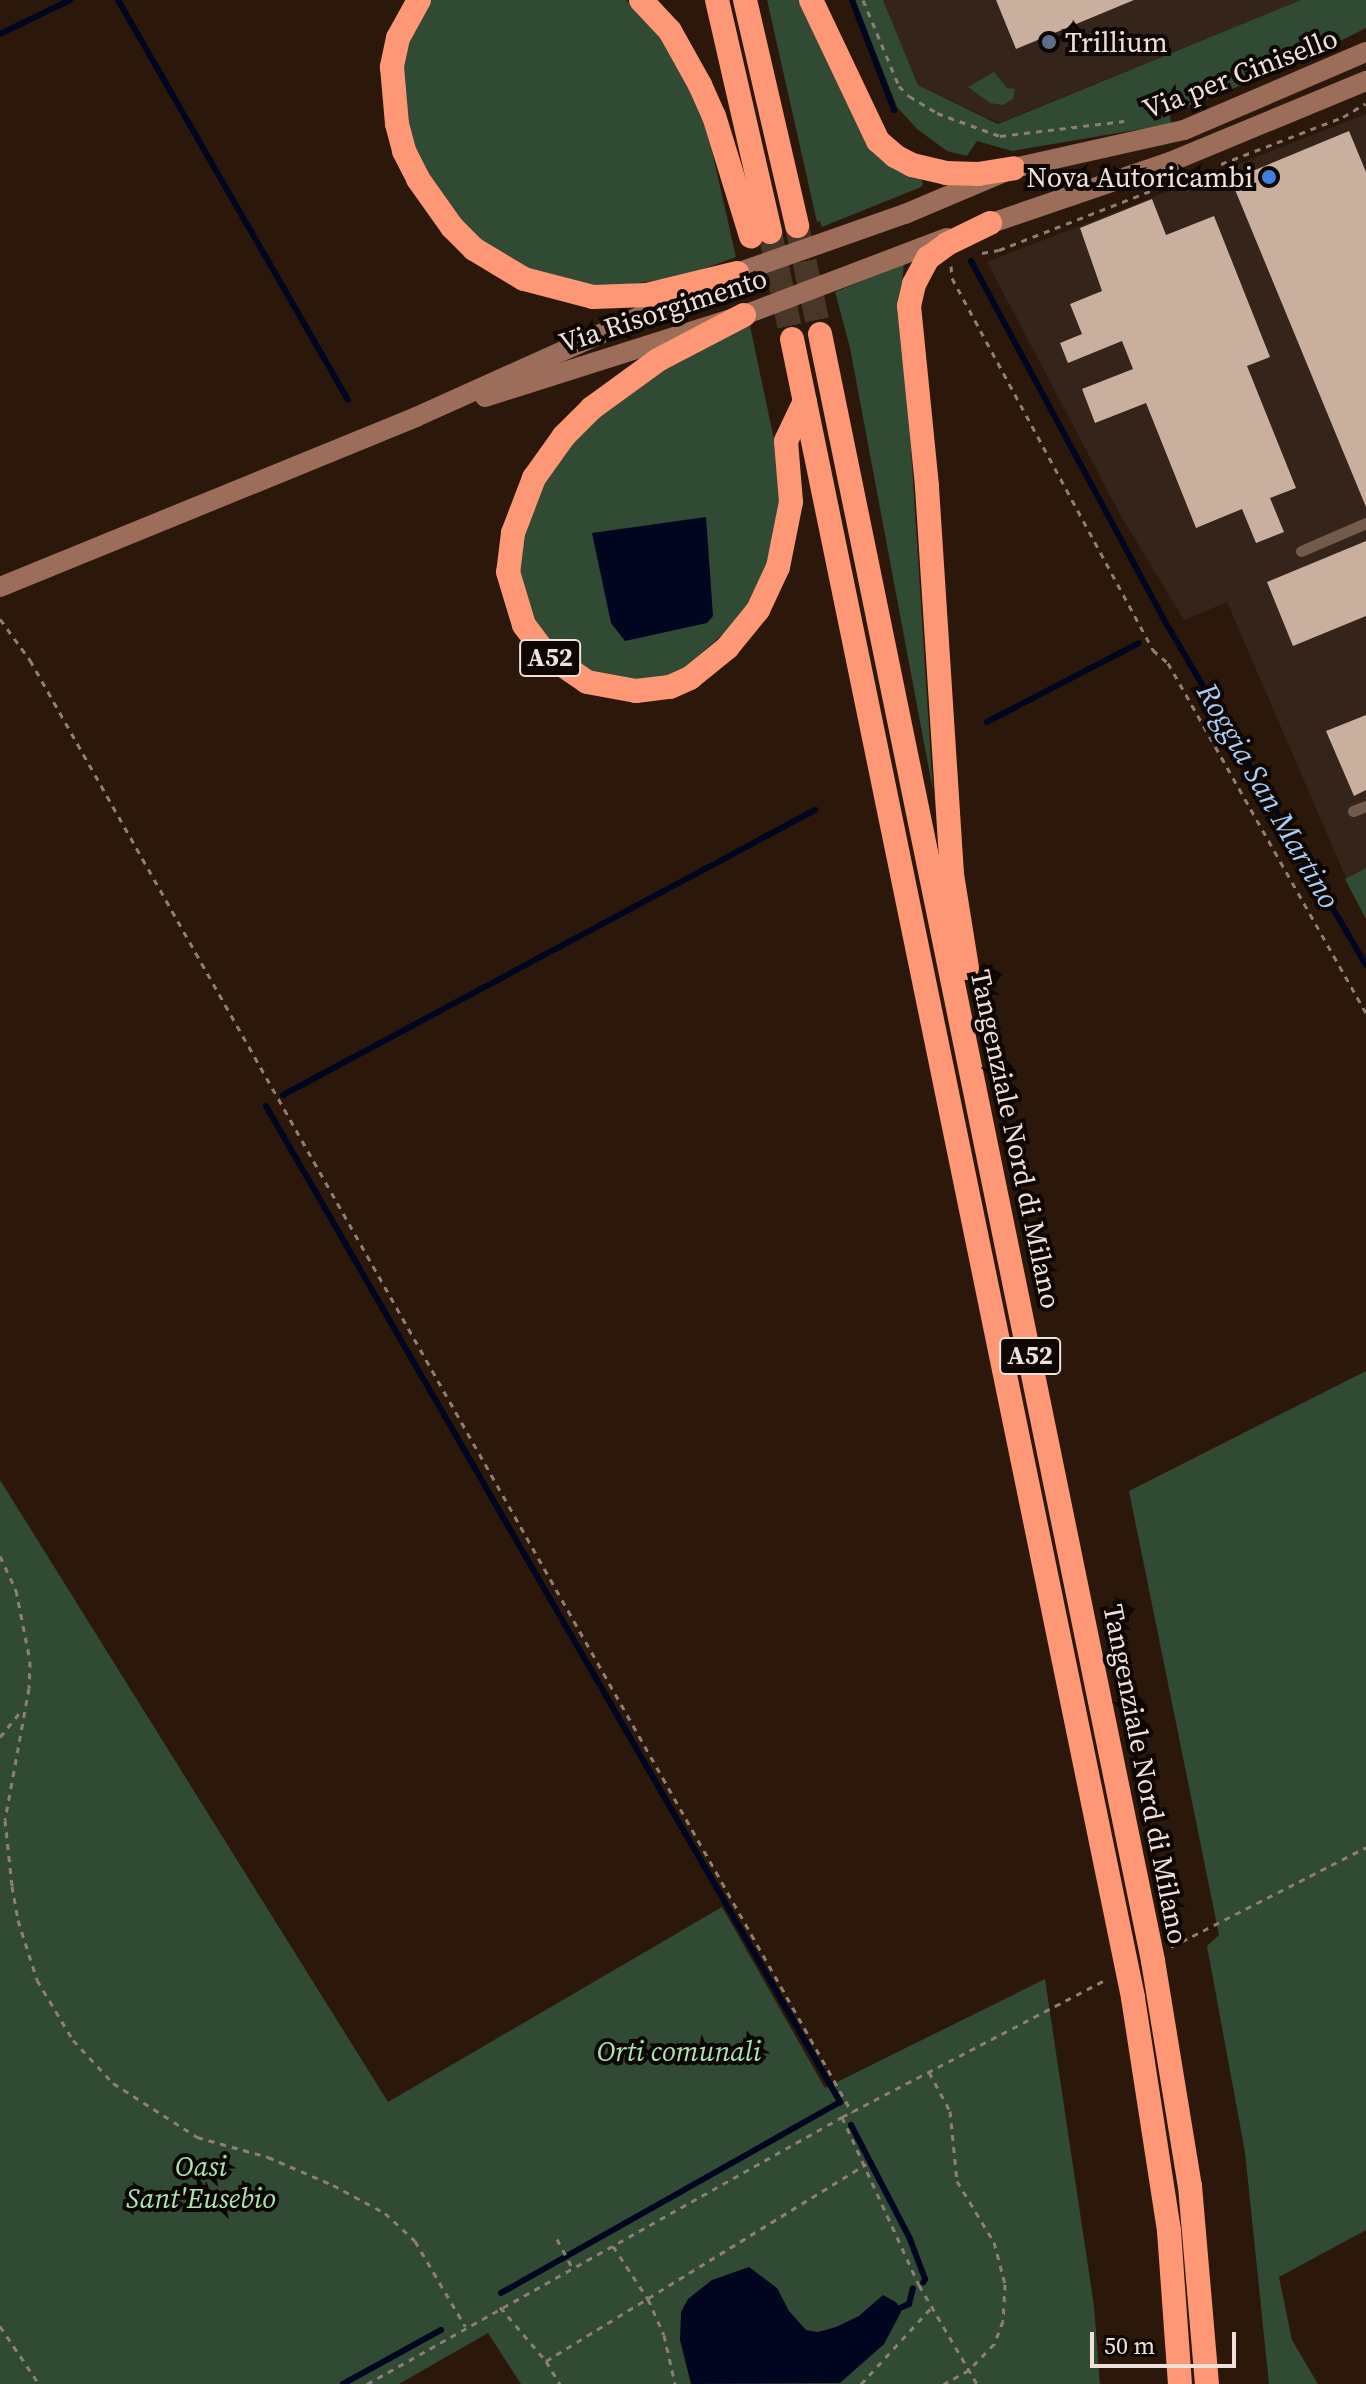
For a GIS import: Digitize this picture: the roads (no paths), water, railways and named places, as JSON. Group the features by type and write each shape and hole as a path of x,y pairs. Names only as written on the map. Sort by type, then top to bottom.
{"highway":[{"path":"419,0 398,38 392,67 397,124 404,151 418,179 452,227 474,249 524,279 593,297 647,295 737,273"},
{"path":"641,0 670,31 700,85 760,234 717,0"},
{"path":"745,0 797,226"},
{"path":"811,0 878,141 895,156 912,165 946,173 978,174 1014,168"},
{"name":"A52","path":"990,223 947,244 928,258 914,284 909,329 927,486 957,919 1024,1256 1038,1396"},
{"name":"A52","path":"744,315 658,360 592,408 564,436 534,478 513,533 508,572 524,625 545,653 587,682 636,691 680,682 727,648 758,610 778,567 791,502 786,441 805,401"},
{"name":"Tangenziale Nord di Milano","path":"820,334 1172,2065 1195,2232 1207,2384"},
{"name":"Tangenziale Nord di Milano","path":"792,339 1133,1998 1169,2231 1180,2384"}],"main road":[{"name":"Via per Cinisello","path":"905,214 1014,168 1163,137 1306,80 1366,52"},
{"name":"Via per Cinisello","path":"923,246 1170,162 1366,81"},
{"name":"Via Risorgimento","path":"0,587 416,417 737,273 905,214"},
{"name":"Via Risorgimento","path":"416,417 744,315 923,246"}],"lane":[{"path":"1301,551 1366,523"},
{"path":"1353,811 1366,806"}],"water":[{"path":"706,517 713,616 707,623 625,641 611,623 592,533"},
{"path":"749,2267 777,2288 789,2311 806,2330 818,2332 836,2327 859,2316 883,2295 897,2303 901,2312 884,2344 840,2383 691,2384 680,2340 681,2312 688,2299 712,2280"}],"waterway":[{"path":"0,34 70,0"},
{"path":"118,0 348,400"},
{"path":"852,0 894,110"},
{"name":"Roggia San Martino","path":"971,261 1169,628 1366,965"},
{"path":"987,722 1139,643"},
{"path":"283,1095 815,810"},
{"path":"266,1106 840,2102 501,2293"},
{"path":"851,2125 910,2239 925,2279 923,2283"},
{"path":"900,2308 909,2304 913,2288"},
{"path":"343,2384 441,2330"}],"tunnel":[{"path":"797,226 820,334"},
{"path":"770,232 792,339"}],"place":[{"name":"Trillium","path":"1049,42"},
{"name":"Nova Autoricambi","path":"1269,177"}],"park label":[{"name":"Orti comunali","path":"679,2051"},
{"name":"Oasi Sant'Eusebio","path":"201,2182"}]}
